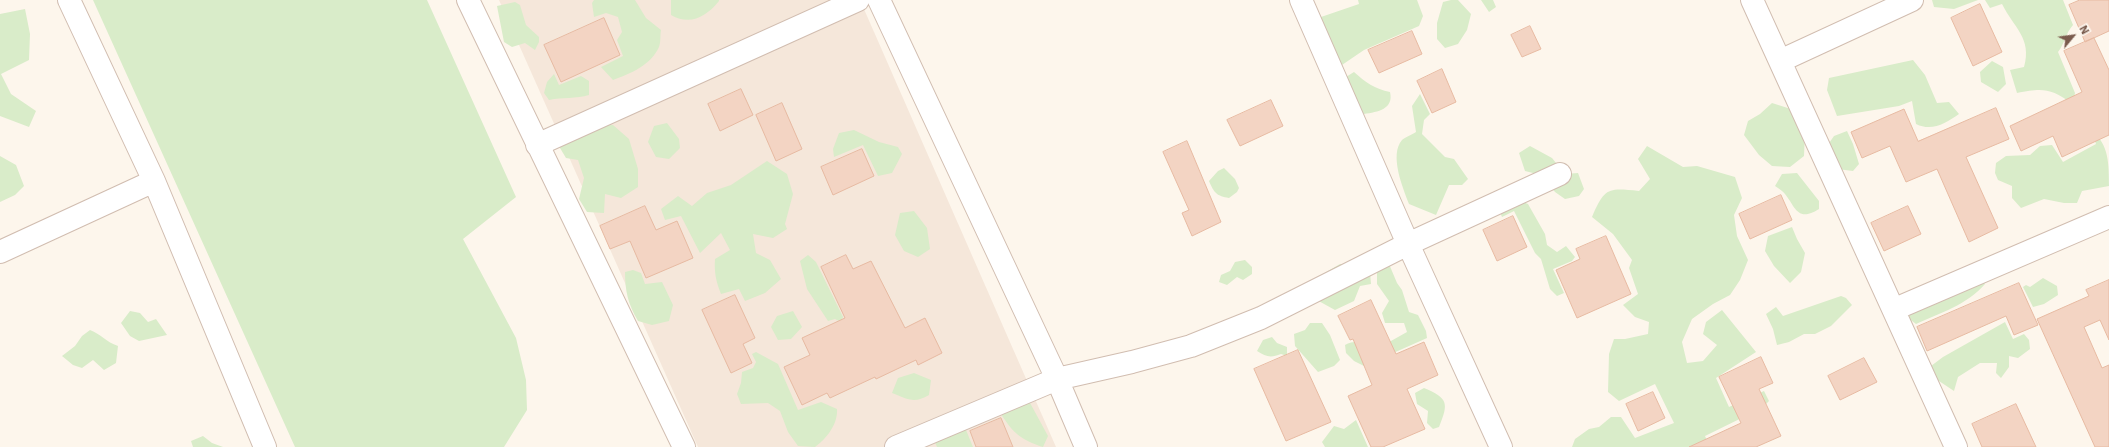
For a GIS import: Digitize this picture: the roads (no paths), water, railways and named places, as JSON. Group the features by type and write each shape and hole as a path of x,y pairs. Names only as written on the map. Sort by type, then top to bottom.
{"street":[{"path":"69,0 154,181 265,447"},
{"path":"468,0 684,447"},
{"path":"537,145 858,0"},
{"path":"879,0 1057,379 1086,447"},
{"path":"1301,0 1408,244 1501,447"},
{"path":"1752,0 1895,309 1956,447"},
{"path":"1780,61 1912,0"},
{"path":"896,447 1057,379 1132,362 1191,346 1261,318 1408,244 1560,174"},
{"path":"0,252 154,181"},
{"path":"1895,309 2109,217"}]}
